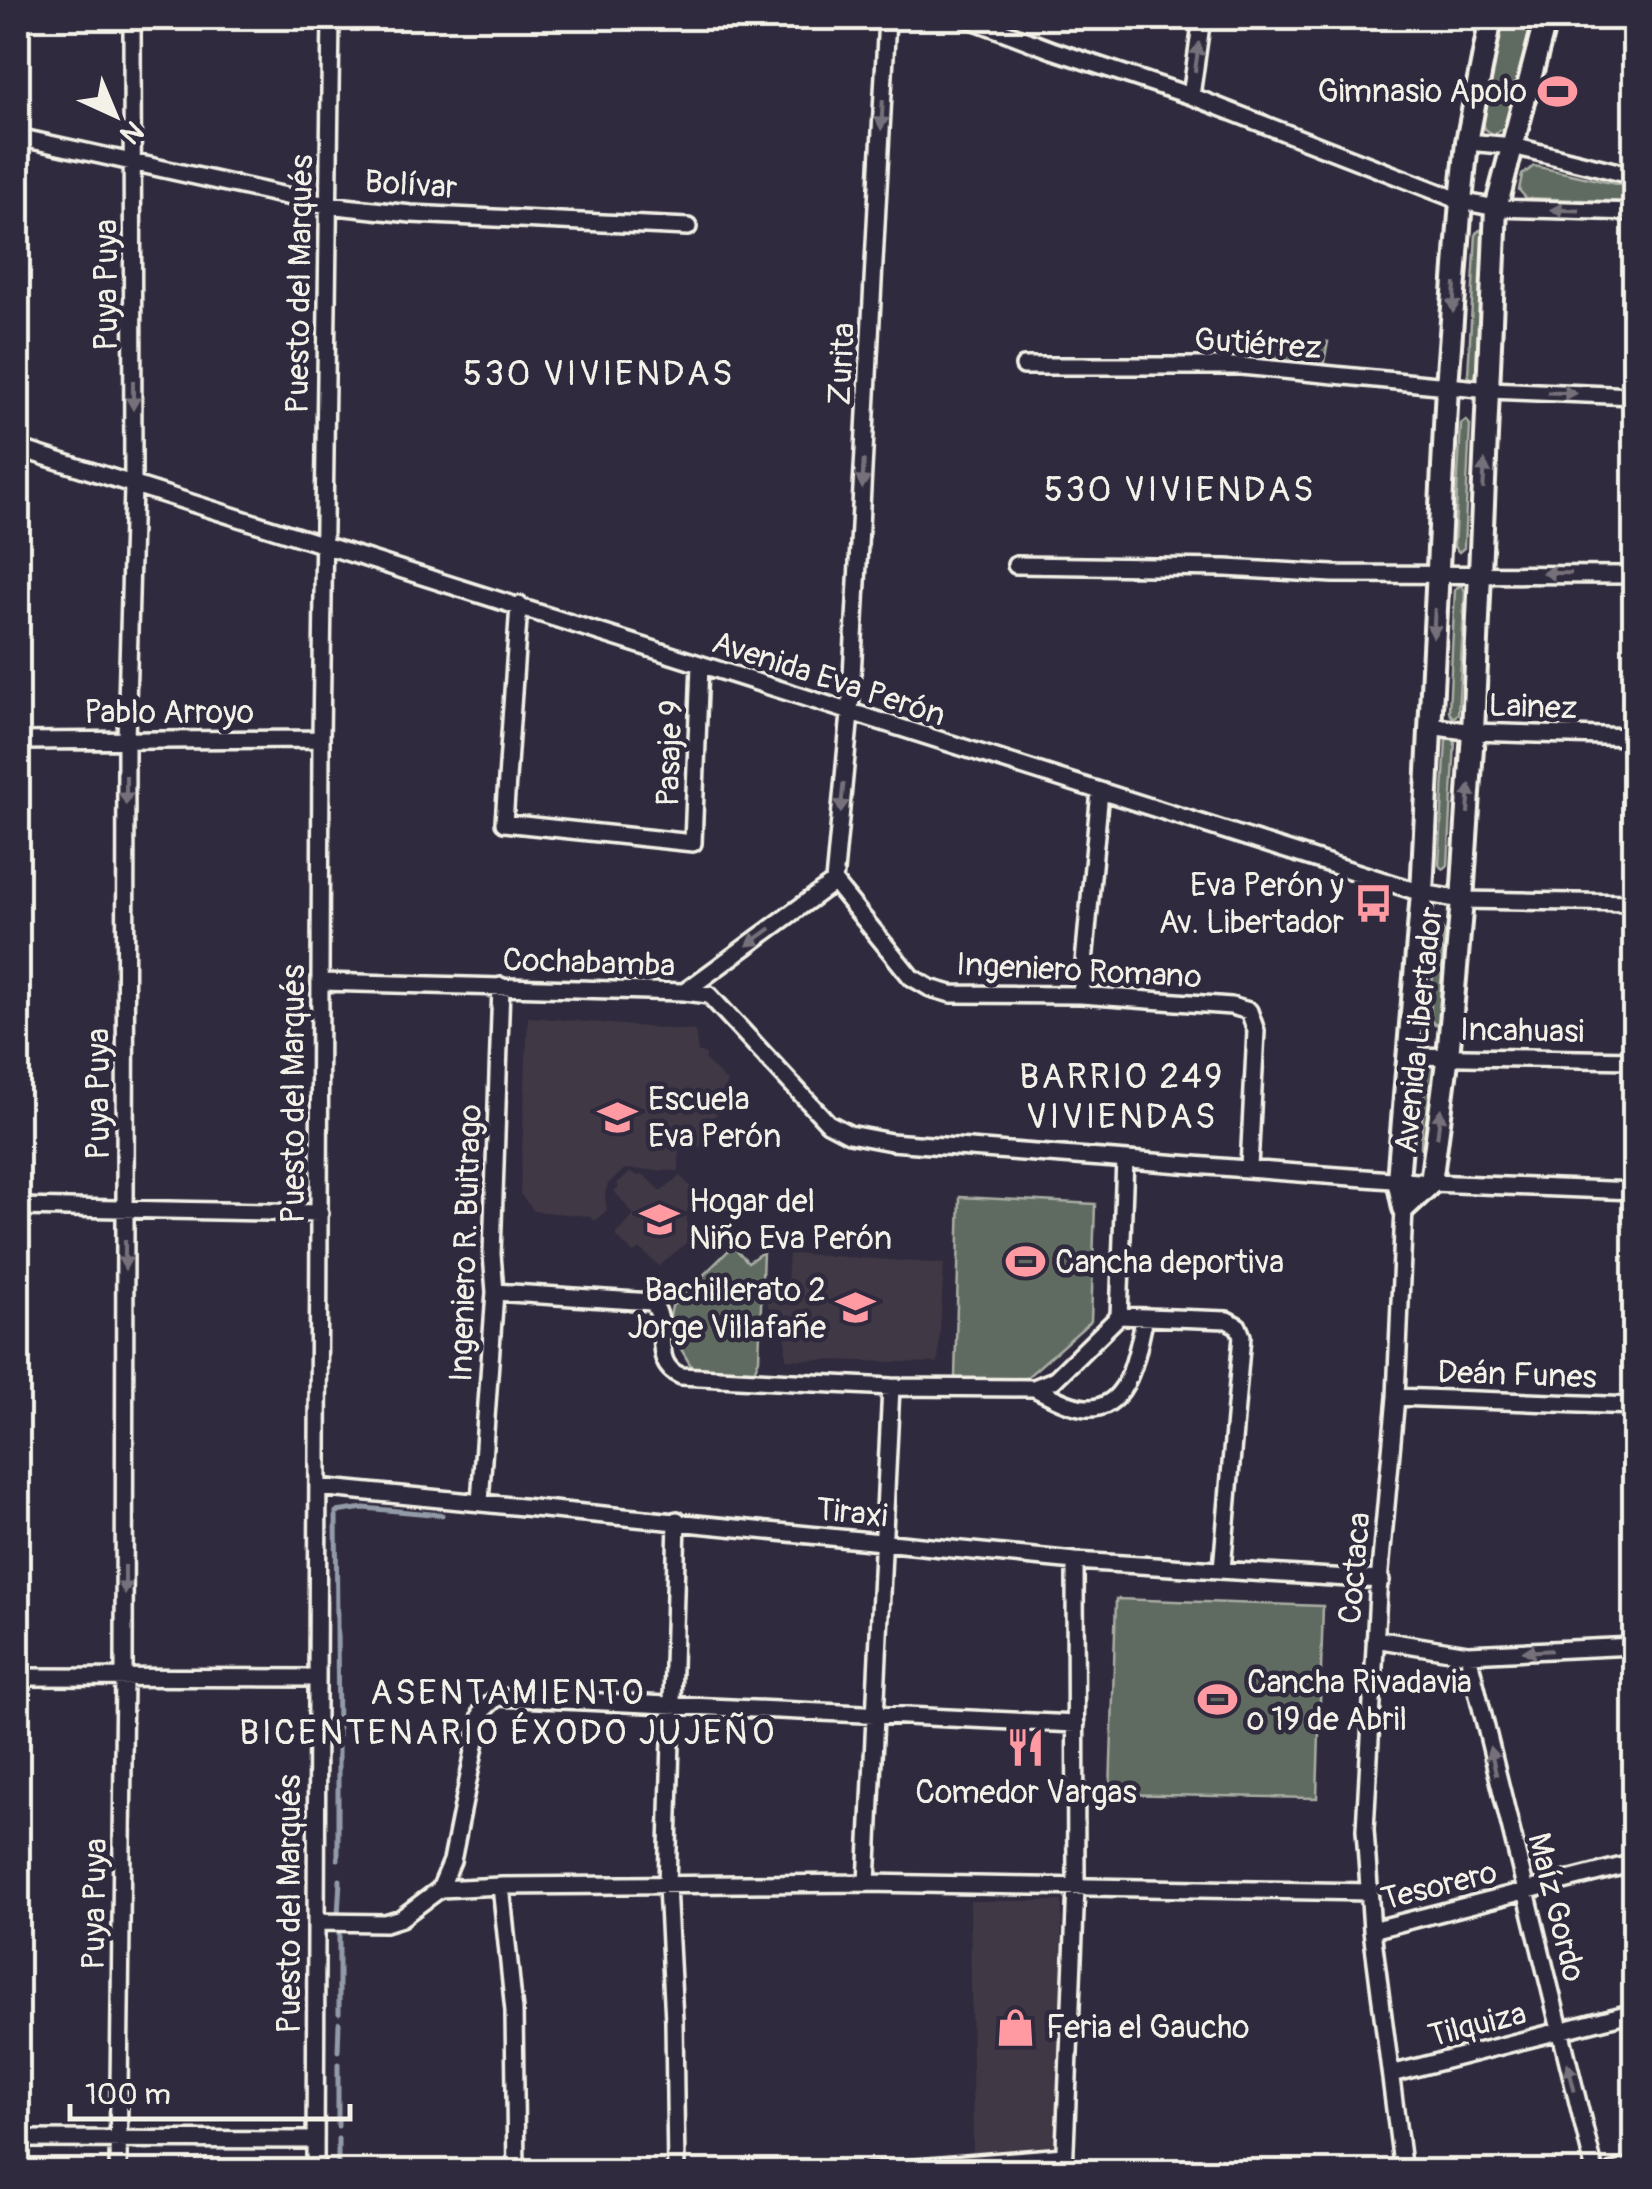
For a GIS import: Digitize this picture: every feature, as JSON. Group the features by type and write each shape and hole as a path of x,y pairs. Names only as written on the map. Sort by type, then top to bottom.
{"street":[{"name":"Puya Puya","path":"118,2172 124,1678 126,740 133,487 132,18"},
{"name":"Puesto del Marqués","path":"315,2172 321,739 331,18"},
{"name":"Zurita","path":"834,882 850,714 887,18"},
{"path":"967,18 1191,96 1461,201 1496,208 1634,212"},
{"path":"1191,96 1202,18"},
{"name":"Avenida Libertador","path":"1404,1208 1398,1180 1422,893 1447,386 1467,142 1491,18"},
{"name":"Avenida Libertador","path":"1404,1208 1431,1183 1448,1056 1473,732 1496,208 1546,18"},
{"name":"Bolívar","path":"18,136 327,205 411,214 688,227"},
{"path":"1467,142 1514,146 1634,176"},
{"name":"Gutiérrez","path":"1024,366 1241,366 1489,390 1634,396"},
{"name":"Avenida Eva Perón","path":"18,448 1422,893 1462,900 1634,903"},
{"path":"1016,564 1333,574 1634,574"},
{"name":"Pasaje 9","path":"520,605 504,823 692,843 700,665"},
{"name":"Lainez","path":"1430,726 1473,732 1634,737"},
{"name":"Pablo Arroyo","path":"18,741 321,739"},
{"path":"1081,995 1100,791"},
{"path":"684,992 834,882"},
{"name":"Ingeniero Romano","path":"834,882 911,977 930,988 951,994 1081,995 1249,1010 1256,1031 1248,1167"},
{"name":"Cochabamba","path":"322,982 684,992 709,996 828,1123 849,1134 891,1142 1431,1183 1634,1191"},
{"name":"Ingeniero R. Buitrago","path":"480,1502 495,1292 492,1254 501,986"},
{"name":"Incahuasi","path":"1409,1056 1634,1060"},
{"path":"1034,1388 1054,1380 1119,1316 1125,1160"},
{"path":"18,1207 320,1213"},
{"name":"Coctaca","path":"1403,2172 1372,1930 1365,1830 1396,1398 1404,1208"},
{"path":"495,1292 652,1302 660,1311 662,1359 670,1372 681,1376 1034,1388 1083,1408 1102,1406 1117,1396 1132,1372 1145,1317"},
{"path":"1119,1316 1227,1320 1238,1326 1242,1336 1222,1568"},
{"path":"866,1883 891,1386"},
{"name":"Deán Funes","path":"1396,1398 1634,1406"},
{"name":"Tiraxi","path":"318,1487 1075,1561 1381,1580"},
{"path":"676,2172 668,1886 677,1520"},
{"path":"868,2172 1064,2164 1076,1886 1075,1561"},
{"path":"1376,1639 1468,1654 1634,1646"},
{"name":"Maíz Gordo","path":"1468,1654 1594,2172"},
{"path":"18,1678 317,1678"},
{"path":"318,1922 385,1923 401,1918 440,1890 452,1861 482,1711 497,1697 1076,1724"},
{"name":"Tesorero","path":"1372,1930 1634,1863"},
{"path":"440,1890 866,1883 1369,1892"},
{"path":"501,1886 514,2011 516,2172"},
{"name":"Tilquiza","path":"1391,2074 1634,2012"},
{"path":"18,2139 314,2140"},
{"path":"1612,2172 1634,2165"}],"shaded area":[{"path":"1498,18 1533,18 1505,128 1493,134 1485,129 1482,119"},
{"path":"1534,166 1634,188 1634,202 1526,198 1519,190 1522,175"},
{"path":"1480,230 1483,234 1476,376 1472,379 1468,375 1476,233"},
{"path":"1250,337 1328,342 1323,367 1250,360"},
{"path":"1466,420 1470,425 1464,548 1459,552 1454,547 1461,424"},
{"path":"1461,585 1465,591 1458,714 1453,718 1449,712 1455,589"},
{"path":"1451,736 1455,742 1448,865 1444,869 1439,865 1446,740"},
{"path":"1436,927 1444,932 1439,1021 1435,1025 1430,1019"},
{"name":"Escuela Eva Perón","path":"528,1017 695,1031 698,1052 706,1054 705,1060 727,1082 724,1108 702,1126 701,1147 679,1145 679,1171 625,1169 608,1184 607,1210 595,1221 588,1216 534,1211 520,1194"},
{"path":"1425,1058 1434,1059 1430,1148 1426,1152 1421,1147"},
{"name":"Hogar del Niño Eva Perón","path":"631,1172 643,1174 661,1191 680,1176 698,1195 687,1209 687,1223 697,1234 659,1266 640,1249 633,1253 615,1235 634,1215 614,1191 619,1187 617,1183"},
{"name":"Cancha deportiva","path":"960,1197 1095,1204 1091,1321 1025,1379 955,1378"},
{"path":"733,1246 748,1262 763,1252 759,1359 752,1376 694,1371 668,1327 672,1306"},
{"name":"Bachillerato 2 Jorge Villafañe","path":"789,1253 944,1264 938,1363 786,1359 785,1316 771,1311 765,1299 770,1287 787,1283"},
{"name":"Cancha Rivadavia o 19 de Abril","path":"1116,1599 1323,1606 1317,1798 1110,1794"},
{"name":"Feria el Gaucho","path":"970,1901 1062,1901 1059,2152 973,2154"}],"waterway":[{"path":"338,1737 336,1512 364,1508 442,1515"},
{"path":"338,1746 338,1859"},
{"path":"338,1915 340,1880"},
{"path":"339,1931 339,2013"},
{"path":"338,2051 339,2023"},
{"path":"338,2064 338,2126"},
{"path":"338,2139 338,2172"}],"place":[{"name":"Gimnasio Apolo","path":"1557,91"},
{"name":"Eva Perón y Av. Libertador","path":"1374,903"},
{"name":"Escuela Eva Perón","path":"618,1117"},
{"name":"Hogar del Niño Eva Perón","path":"659,1219"},
{"name":"Cancha deportiva","path":"1025,1262"},
{"name":"Bachillerato 2 Jorge Villafañe","path":"856,1308"},
{"name":"Cancha Rivadavia o 19 de Abril","path":"1217,1700"},
{"name":"Comedor Vargas","path":"1026,1747"},
{"name":"Feria el Gaucho","path":"1016,2027"}],"district":[{"name":"530 VIVIENDAS","path":"599,373"},
{"name":"530 VIVIENDAS","path":"1180,489"},
{"name":"BARRIO 249 VIVIENDAS","path":"1122,1096"},
{"name":"ASENTAMIENTO BICENTENARIO ÉXODO JUJEÑO","path":"508,1712"}]}
